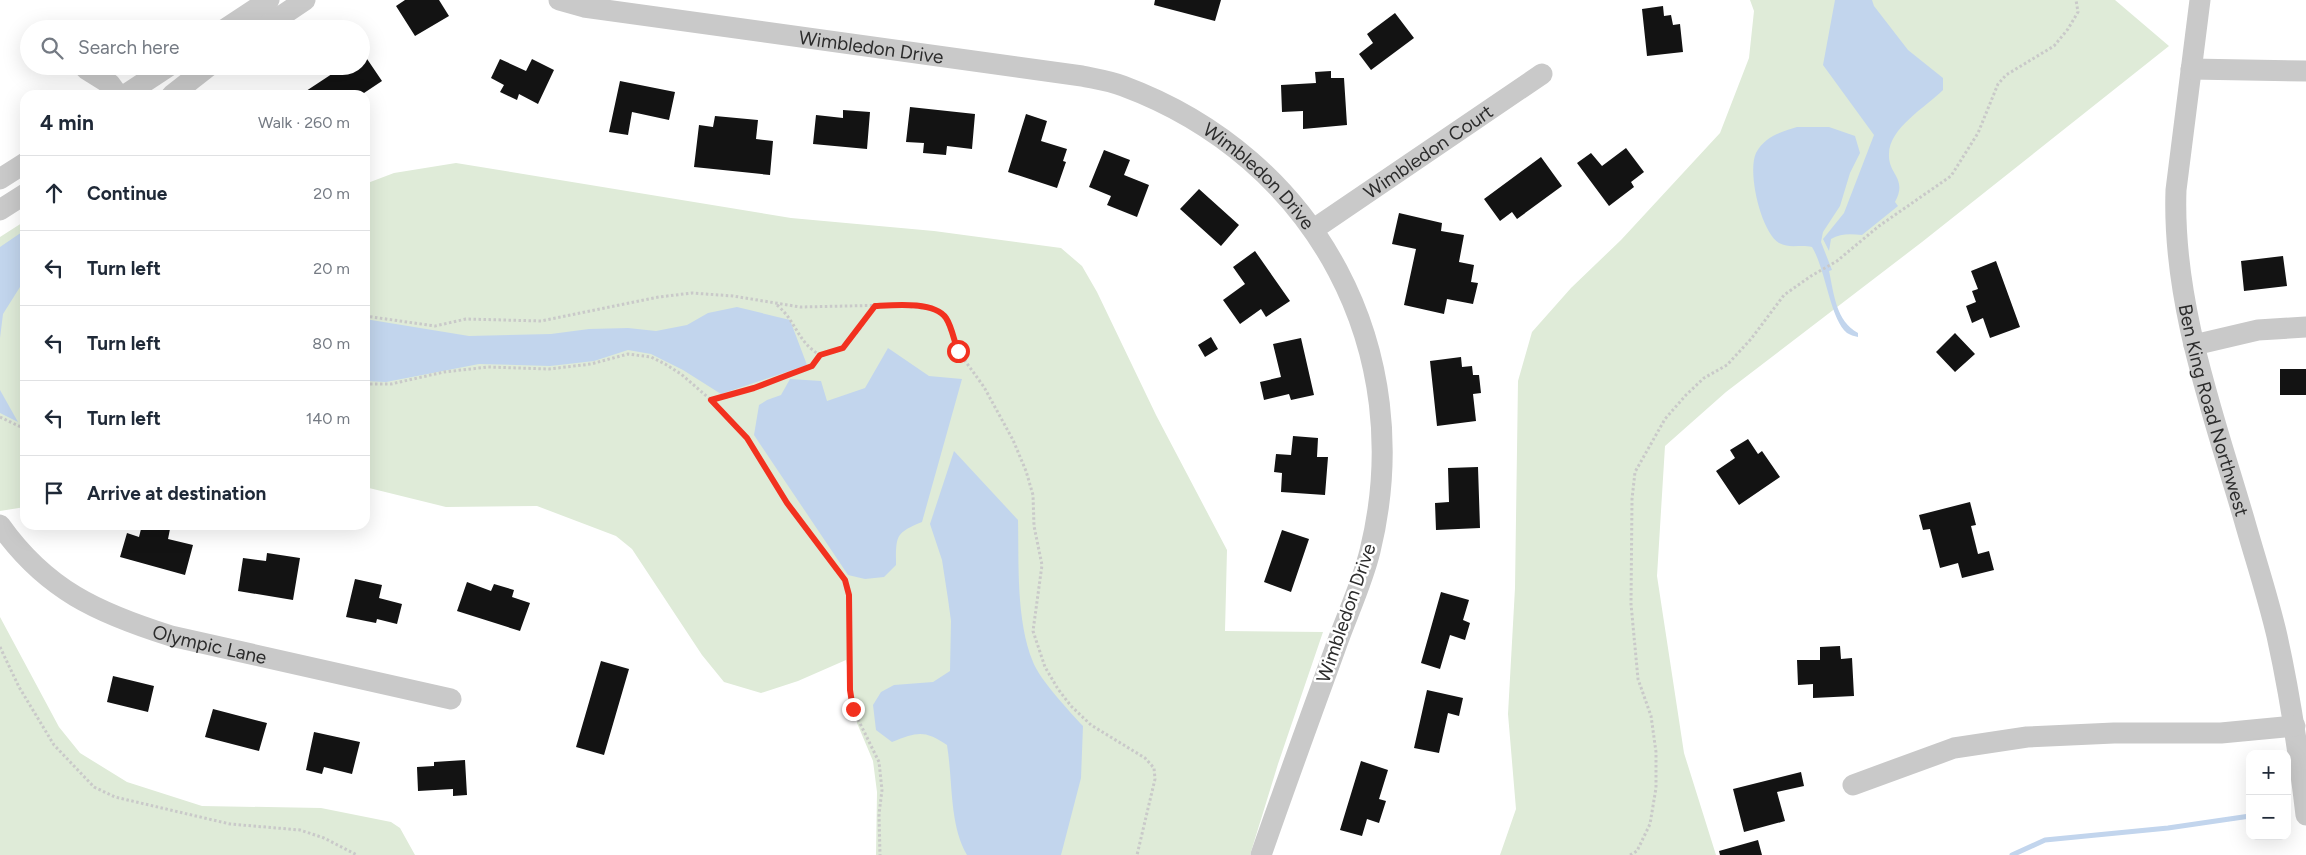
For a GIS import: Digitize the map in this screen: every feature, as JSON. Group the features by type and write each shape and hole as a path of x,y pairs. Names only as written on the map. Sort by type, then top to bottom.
{"street":[{"path":"239,20 269,0"},
{"path":"276,20 306,0"},
{"name":"Wimbledon Drive","path":"559,0 584,7 1082,76 1121,85 1174,107 1216,132 1253,162 1286,196 1314,229 1353,301 1368,346 1379,393 1383,430 1381,484 1370,552 1262,855"},
{"name":"Ben King Road Northwest","path":"2200,0 2179,164 2176,216 2181,276 2194,345 2276,634 2294,726 2306,815"},
{"path":"2191,69 2306,71"},
{"name":"Wimbledon Court","path":"1314,229 1542,74"},
{"path":"98,75 114,90"},
{"path":"133,90 155,75"},
{"path":"178,90 198,75"},
{"path":"0,179 20,166"},
{"path":"0,210 20,197"},
{"path":"2194,345 2258,330 2306,327"},
{"name":"Olympic Lane","path":"0,525 16,548 73,596 103,612 134,624 179,638 451,698"},
{"path":"1853,785 1954,748 2027,737 2114,733 2222,733 2294,726"}],"path":[{"path":"1630,855 1637,851 1650,824 1656,788 1656,752 1651,716 1638,679 1631,604 1632,499 1635,472 1665,419 1686,394 1704,378 1727,365 1752,339 1784,295 1811,276 1837,262 1880,226 1952,176 1978,133 1998,84 2006,74 2054,46 2068,29 2078,12 2076,0"},
{"path":"370,317 435,326 466,319 541,321 658,297 692,293 733,296 776,304 829,308 918,306 933,309 945,317 958,351 984,387 1012,440 1026,471 1033,495 1034,526 1042,564 1034,631 1046,667 1067,701 1092,725 1145,758 1154,768 1155,779 1137,855"},
{"path":"776,304 785,312 807,347 820,355"},
{"path":"711,400 754,388 812,366 820,355 843,348 875,306"},
{"path":"370,384 391,384 444,372 488,367 549,370 591,364 628,354 651,357 665,364 681,374 711,400 747,438 787,503 845,580 849,595 850,690 853,709 879,762 882,790 879,814 880,855"},
{"path":"0,417 20,427"},
{"path":"0,648 54,745 94,787 115,796 230,824 300,830 324,838 357,855"}],"green space":[{"path":"1750,0 2115,0 2169,46 1922,242 1726,392 1665,446 1657,576 1684,753 1716,855 1500,855 1516,809 1508,714 1515,588 1518,381 1532,332 1571,288 1621,240 1720,133 1749,58 1754,11"},
{"path":"456,163 791,218 934,231 1061,248 1082,266 1097,292 1156,415 1227,550 1225,631 1323,632 1278,764 1250,855 876,855 877,792 873,761 857,723 846,660 798,681 761,693 724,682 702,655 632,549 616,536 537,506 446,507 370,488 370,182 394,173"},
{"path":"20,224 20,508 0,511 0,237"},
{"path":"0,617 59,727 80,753 127,782 202,806 321,808 391,822 400,828 415,855 0,855"}],"water":[{"path":"1835,0 1872,0 1874,6 1908,50 1943,78 1943,90 1902,127 1895,135 1891,144 1889,154 1891,167 1899,182 1895,202 1898,206 1862,235 1842,235 1831,239 1829,251 1823,239 1844,213 1874,135 1823,65"},
{"path":"1797,127 1829,127 1855,136 1860,153 1850,173 1840,206 1823,232 1821,242 1832,270 1829,271 1840,314 1851,328 1858,333 1858,337 1847,333 1836,317 1821,268 1812,247 1787,246 1779,243 1772,237 1761,215 1753,174 1756,153 1764,142 1779,133"},
{"path":"20,233 20,287 3,314 0,338 0,247"},
{"path":"737,307 790,320 807,365 721,394 683,370 651,354 628,350 594,361 550,366 479,364 386,382 370,381 370,320 469,336 551,334 589,329 628,328 656,331 687,325 708,313"},
{"path":"888,348 929,376 962,379 922,522 907,529 899,537 896,548 896,565 884,577 865,579 848,575 754,435 759,405 781,395 790,379 821,381 827,401 865,388"},
{"path":"0,390 18,422 0,413"},
{"path":"954,451 1018,520 1019,592 1024,628 1033,662 1042,678 1056,696 1083,726 1081,778 1061,855 967,855 961,843 954,816 947,745 932,737 921,734 908,736 892,742 876,730 873,705 881,692 894,685 933,682 950,671 951,621 942,560 930,524"}],"building":[{"path":"405,0 439,0 449,16 415,36 396,6"},
{"path":"1155,0 1221,0 1215,21 1154,5"},
{"path":"1663,6 1664,16 1671,15 1673,25 1680,24 1683,52 1647,56 1642,9"},
{"path":"1395,13 1414,38 1371,70 1359,54 1373,43 1367,34"},
{"path":"500,59 526,71 532,59 554,70 538,104 519,94 517,100 500,92 504,85 491,78"},
{"path":"370,63 382,81 368,90 308,90 330,75 370,75"},
{"path":"1331,71 1331,78 1344,78 1347,125 1303,129 1303,111 1282,112 1281,85 1316,83 1315,72"},
{"path":"620,81 675,92 669,120 632,112 628,135 609,132"},
{"path":"910,107 975,114 972,149 947,146 946,155 923,153 924,143 906,142"},
{"path":"843,110 870,112 867,149 813,144 816,115 843,118"},
{"path":"1026,114 1047,121 1041,141 1067,149 1063,161 1066,162 1057,188 1008,172"},
{"path":"715,116 758,120 756,139 773,141 770,175 694,167 699,125 713,127"},
{"path":"1626,148 1644,172 1631,182 1634,187 1609,206 1577,163 1591,153 1602,166"},
{"path":"1104,150 1130,160 1124,175 1149,185 1137,217 1107,205 1111,196 1089,187"},
{"path":"1541,157 1562,186 1517,219 1512,212 1500,221 1484,199"},
{"path":"1199,189 1239,225 1221,246 1180,209"},
{"path":"1399,213 1442,223 1441,231 1464,235 1459,262 1474,265 1471,282 1478,283 1473,304 1447,299 1444,314 1404,305 1416,249 1392,244"},
{"path":"1255,251 1290,301 1266,317 1261,309 1240,324 1223,300 1245,284 1233,267"},
{"path":"2283,256 2287,286 2244,291 2241,261"},
{"path":"1996,261 2020,327 1990,338 1983,318 1972,323 1966,306 1976,302 1972,291 1978,289 1971,271"},
{"path":"1955,333 1975,354 1955,372 1936,352"},
{"path":"1211,337 1218,349 1205,357 1198,345"},
{"path":"1301,338 1314,395 1291,400 1289,394 1264,400 1260,382 1281,377 1273,344"},
{"path":"1461,357 1462,367 1472,366 1473,375 1479,375 1481,393 1473,394 1476,421 1437,426 1430,361"},
{"path":"2280,369 2306,369 2306,395 2280,395"},
{"path":"1293,436 1318,438 1317,457 1328,457 1325,495 1281,492 1282,473 1274,472 1276,454 1291,455"},
{"path":"1748,439 1758,454 1762,451 1780,477 1739,505 1716,471 1735,458 1730,450"},
{"path":"1478,467 1480,528 1436,530 1435,503 1449,502 1448,468"},
{"path":"1970,502 1976,525 1971,526 1978,554 1989,551 1994,570 1962,578 1958,563 1940,568 1930,529 1923,530 1919,515"},
{"path":"141,530 170,530 168,539 193,545 185,575 120,557 127,533 139,537"},
{"path":"1282,530 1309,539 1291,592 1264,582"},
{"path":"267,553 300,558 293,600 238,591 243,558 266,561"},
{"path":"355,579 382,585 379,598 402,604 397,624 377,619 376,623 346,617"},
{"path":"467,582 491,591 494,584 514,590 512,597 530,603 520,631 457,611"},
{"path":"1441,592 1469,600 1463,620 1470,623 1465,640 1450,635 1440,669 1421,663"},
{"path":"1840,646 1841,659 1852,658 1854,696 1813,698 1813,684 1798,685 1797,660 1820,660 1820,647"},
{"path":"601,661 629,669 604,755 576,747"},
{"path":"113,676 154,686 148,712 107,702"},
{"path":"1427,690 1463,698 1459,716 1448,713 1439,753 1414,748"},
{"path":"213,709 267,723 259,751 205,737"},
{"path":"314,732 360,742 352,774 324,767 322,774 306,770"},
{"path":"465,760 467,795 453,796 453,789 418,791 417,767 434,766 434,762"},
{"path":"1361,761 1388,770 1379,799 1386,801 1379,823 1367,819 1362,836 1340,830"},
{"path":"1801,772 1804,786 1777,792 1785,821 1744,832 1733,789"},
{"path":"1758,840 1762,855 1720,855 1719,851"}],"waterway":[{"path":"2012,855 2045,840 2168,828 2246,817"}],"route":[{"path":"853,709 850,690 849,595 845,580 787,503 747,438 735,423 711,400 754,388 812,366 820,355 843,348 875,306 918,306 933,309 945,317 958,351"}]}
